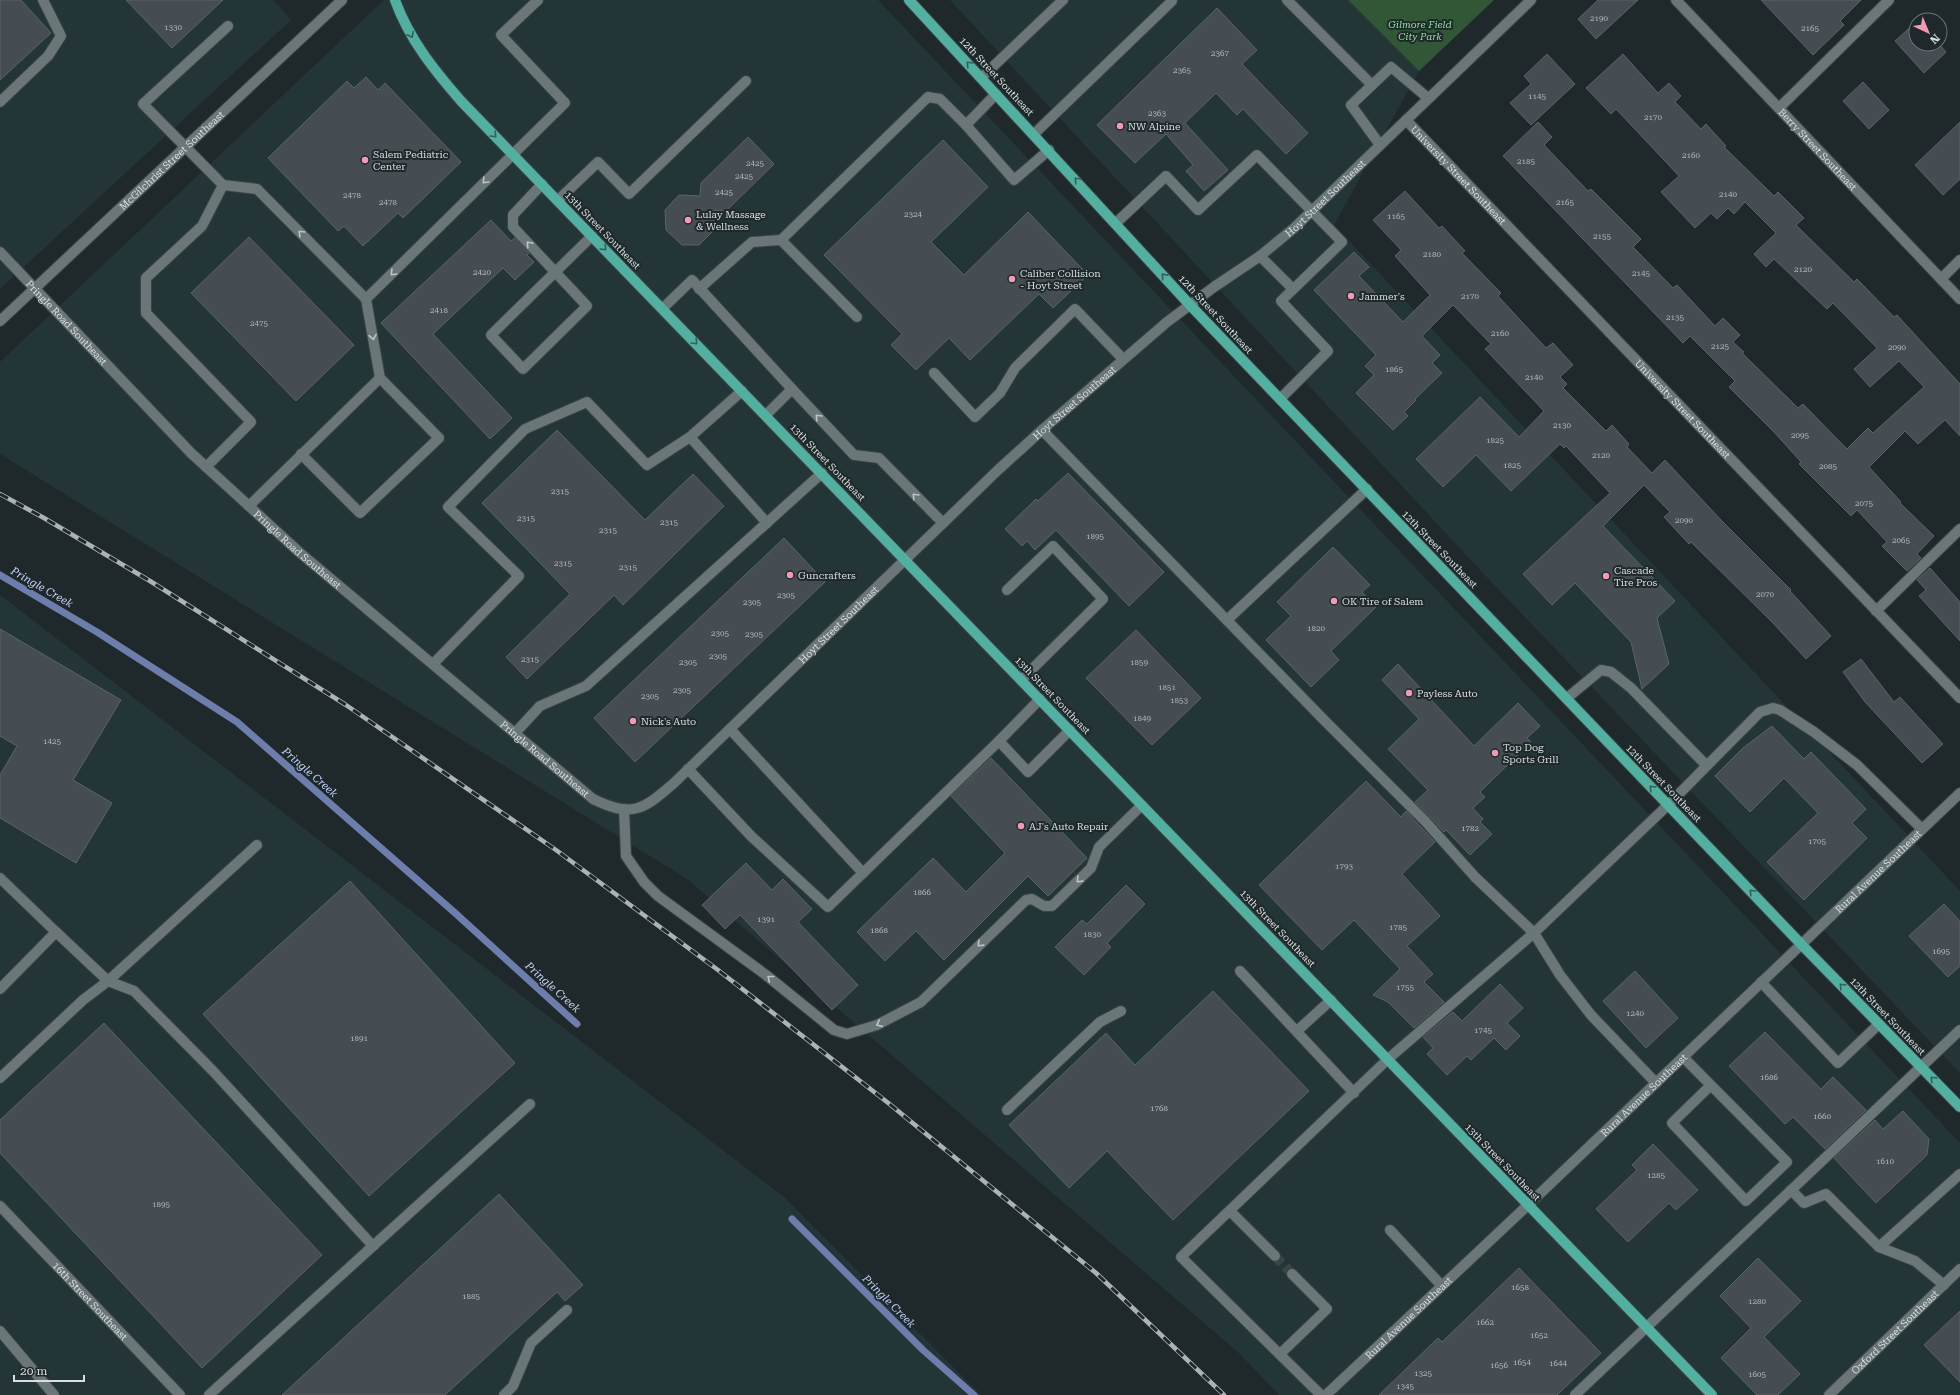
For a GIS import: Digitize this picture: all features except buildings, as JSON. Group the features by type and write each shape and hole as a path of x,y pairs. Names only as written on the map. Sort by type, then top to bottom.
{"main road":[{"name":"13th Street Southeast","path":"395,0 414,41 433,68 513,154 1712,1395"},
{"name":"12th Street Southeast","path":"909,0 982,77 1190,305 1801,944 1960,1107"}],"street":[{"path":"0,102 48,56 61,36 43,0"},
{"name":"McGilchrist Street Southeast","path":"0,321 342,0"},
{"path":"366,299 565,103 501,35 538,0"},
{"path":"982,77 1063,0"},
{"path":"1287,0 1372,85"},
{"name":"Hoyt Street Southeast","path":"624,809 639,808 653,801 1042,430 1123,359 1190,305 1260,256 1293,229 1531,0"},
{"name":"Berry Street Southeast","path":"1676,0 1960,299"},
{"path":"1779,108 1889,0"},
{"path":"1034,134 1172,1"},
{"path":"228,26 143,104 223,185 257,189 366,299 380,378 439,438 360,514 301,454"},
{"path":"1380,145 1351,105 1391,67 1428,98"},
{"path":"558,200 598,162 629,194 746,81"},
{"path":"966,125 996,94"},
{"path":"699,289 752,242 781,240 928,97 940,98 966,125 1014,180 1048,150"},
{"name":"University Street Southeast","path":"1406,120 1960,698"},
{"path":"1116,223 1166,176 1198,210 1257,155 1342,242 1281,301 1328,351 1280,399"},
{"path":"542,184 513,215 513,227 555,272 587,306 523,369 491,335 555,272 592,236"},
{"path":"206,467 251,422 146,313 146,278 202,226 223,185"},
{"path":"781,240 857,317"},
{"name":"Pringle Road Southeast","path":"0,252 206,467 299,552 593,799 611,807 624,809"},
{"path":"1260,256 1293,289"},
{"path":"1941,279 1960,260"},
{"path":"662,308 692,280 854,455 879,458 943,523"},
{"path":"934,373 975,417 1000,393 1015,368 1075,309 1123,359"},
{"path":"249,506 380,378"},
{"path":"766,416 792,389"},
{"path":"433,664 519,576 448,507 525,429 587,402 647,465 690,437 742,391"},
{"path":"1042,430 1323,719 1425,821 1475,877 1534,933 1560,975 1591,1015 1656,1082"},
{"path":"690,437 767,523"},
{"path":"515,733 540,706 555,698 586,686 822,473"},
{"path":"1227,620 1367,489"},
{"path":"1876,611 1960,529"},
{"path":"1007,590 1053,546 1103,599 1021,680"},
{"path":"1567,698 1601,670 1611,672 1631,688 1706,765"},
{"path":"688,769 751,836 828,907 1040,700"},
{"path":"1321,1395 1181,1257 1388,1059 1534,933 1668,805 1760,712 1773,708 1780,710 1814,732 1857,765 1922,829"},
{"path":"730,729 863,873"},
{"path":"999,741 1028,772 1070,730"},
{"name":"Rural Avenue Southeast","path":"1326,1395 1441,1285 1528,1205 1960,793"},
{"path":"624,809 626,856 644,882 658,896 766,975 834,1030 847,1034 877,1025 921,1002 1026,900 1032,899 1044,906 1052,906 1091,868 1099,847 1142,805"},
{"path":"0,1078 83,1000 108,981 257,845"},
{"path":"0,878 108,981 134,991 213,1071 372,1246"},
{"path":"0,989 56,932"},
{"path":"1240,971 1354,1093"},
{"path":"1761,982 1838,1063 1879,1024"},
{"path":"1297,1032 1331,1000"},
{"path":"1007,1110 1100,1022 1121,1011"},
{"path":"1575,1395 1960,1030"},
{"path":"1683,1057 1710,1086 1787,1162 1746,1201 1672,1122 1710,1086"},
{"path":"209,1395 530,1104"},
{"path":"1879,1248 1960,1174"},
{"path":"1791,1190 1804,1203 1826,1194 1879,1248 1915,1261 1944,1284"},
{"name":"16th Street Southeast","path":"0,1206 180,1395"},
{"path":"1230,1210 1275,1256"},
{"path":"1390,1230 1441,1285"},
{"name":"Oxford Street Southeast","path":"1829,1395 1960,1269"},
{"path":"1280,1354 1327,1309 1292,1274"},
{"path":"504,1395 513,1386 531,1343 568,1310"},
{"path":"0,1331 54,1395"}],"shaded area":[{"path":"0,0 273,0 291,20 0,289"},
{"path":"384,0 878,0 1960,1143 1960,1395 1279,1395 1240,1354 687,879 0,454 0,362"},
{"path":"950,0 1348,0 1419,71 1334,225 1960,891 1960,1073 1481,571"},
{"path":"0,595 785,1198 981,1395 0,1395"}],"green space":[{"name":"Gilmore Field City Park","path":"1348,0 1494,0 1419,71"}],"waterway":[{"name":"Pringle Creek","path":"0,575 97,632 237,722 454,912 577,1024"},
{"name":"Pringle Creek","path":"792,1219 923,1350 974,1395"}],"tunnel":[{"path":"1275,1256 1292,1274"}],"railway":[{"path":"0,494 44,518 150,581 346,705 556,850 718,970 887,1102 1096,1273 1224,1395"}],"place":[{"name":"NW Alpine","path":"1120,126"},
{"name":"Salem Pediatric Center","path":"365,160"},
{"name":"Lulay Massage & Wellness","path":"688,220"},
{"name":"Caliber Collision - Hoyt Street","path":"1012,279"},
{"name":"Jammer's","path":"1351,296"},
{"name":"Guncrafters","path":"790,575"},
{"name":"Cascade Tire Pros","path":"1606,576"},
{"name":"OK Tire of Salem","path":"1334,601"},
{"name":"Payless Auto","path":"1409,693"},
{"name":"Nick's Auto","path":"633,721"},
{"name":"Top Dog Sports Grill","path":"1495,753"},
{"name":"AJ's Auto Repair","path":"1021,826"}]}
